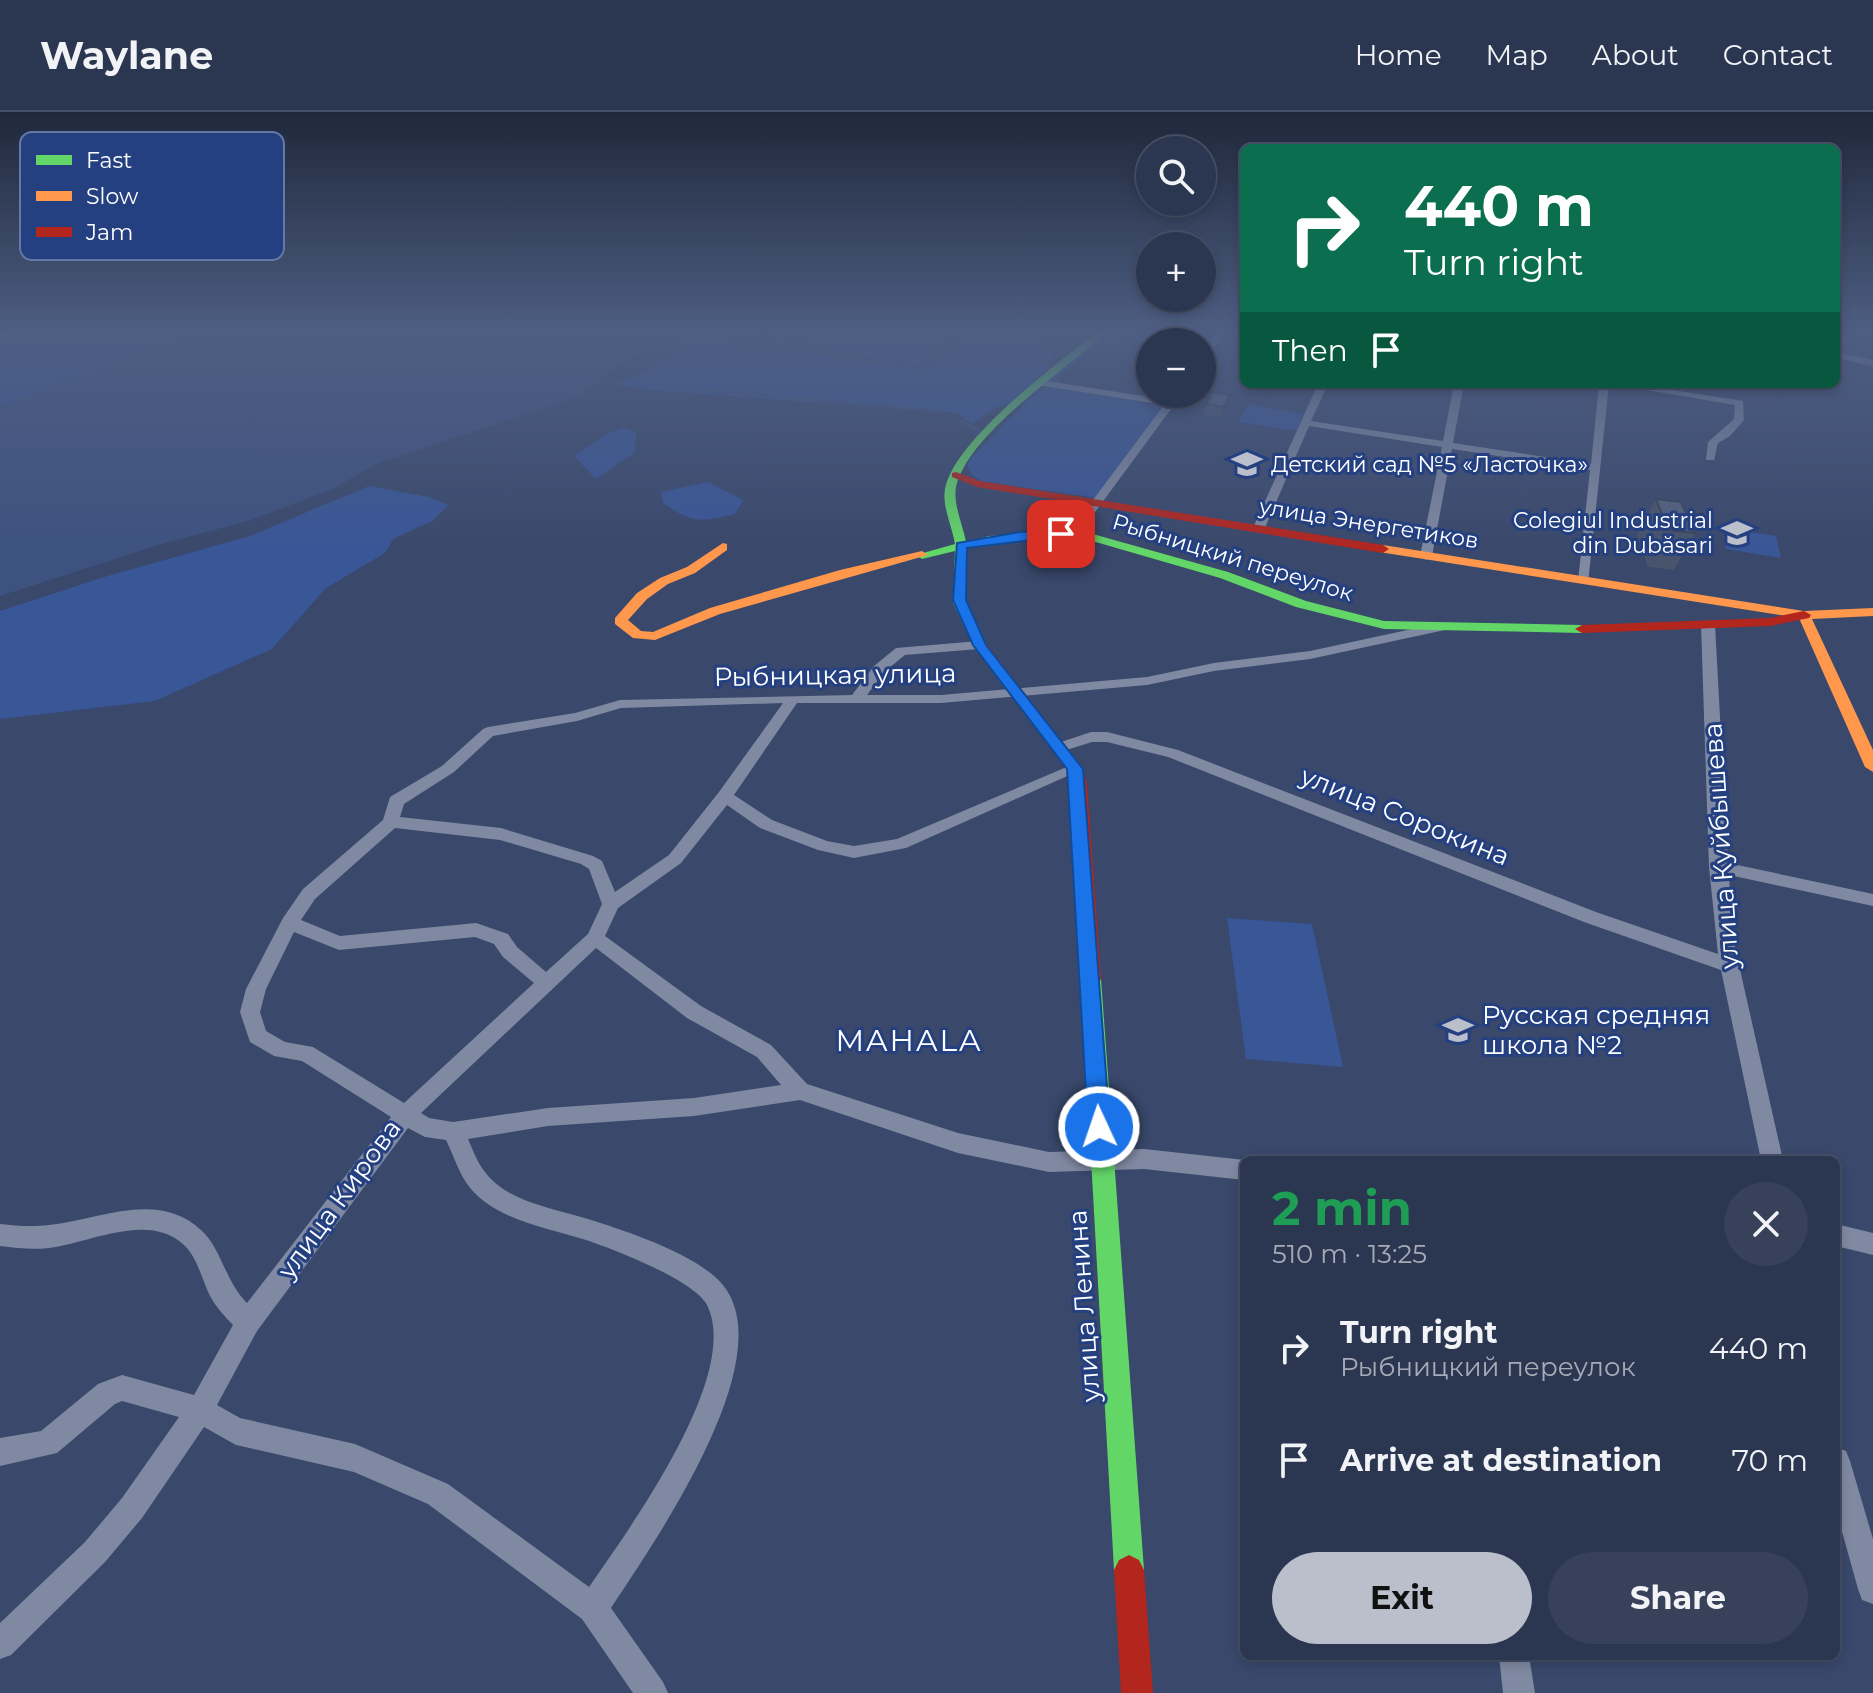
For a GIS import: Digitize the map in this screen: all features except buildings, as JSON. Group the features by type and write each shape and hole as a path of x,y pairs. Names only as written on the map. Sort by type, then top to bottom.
{"street":[{"path":"725,796 766,824 824,846 854,852 900,844 1075,769 979,645 959,600 961,545 951,498 956,475 962,460 1019,404"},
{"path":"1258,530 1314,404"},
{"path":"1426,556 1455,404"},
{"path":"1584,581 1602,404"},
{"path":"1710,458 1713,442 1739,420 1740,404"},
{"path":"1075,532 1166,408"},
{"path":"1306,423 1595,468"},
{"name":"улица Энергетиков","path":"956,475 977,484 1097,504 1804,615 1873,612"},
{"name":"Рыбницкий переулок","path":"723,547 691,570 664,581 642,596 620,621 638,635 655,636 715,611 770,594 961,545 1075,532 1224,575 1301,604 1369,623 1606,629 1770,622 1804,615"},
{"path":"1804,615 1873,767"},
{"name":"улица Куйбышева","path":"1708,625 1718,867 1727,965 1771,1156"},
{"name":"Рыбницкая улица","path":"391,822 396,801 448,769 488,732 577,717 620,704 941,699 1147,681 1214,667 1310,655 1440,627"},
{"path":"856,699 879,669 901,651 979,645"},
{"path":"793,699 725,796 675,859 611,904 595,938 404,1116 425,1127 453,1132 548,1117 694,1107 800,1091 958,1143 1049,1162 1144,1159 1240,1170"},
{"name":"улица Сорокина","path":"1060,747 1091,737 1107,737 1173,753 1590,917 1727,965"},
{"name":"улица Ленина","path":"1075,769 1137,1693"},
{"path":"391,822 501,834 587,860 596,865 611,904"},
{"name":"улица Кирова","path":"0,1644 95,1552 132,1508 200,1410 248,1322 404,1116 306,1053 281,1050 257,1036 250,1012 289,923 309,894 391,822"},
{"path":"1718,867 1873,900"},
{"path":"289,923 339,943 476,930 501,939 510,952 545,982"},
{"path":"595,938 694,1012 764,1051 800,1091"},
{"path":"453,1132 479,1181 505,1200 569,1226 599,1233 688,1273 718,1297 725,1324 724,1368 697,1439 681,1473 593,1608"},
{"path":"0,1235 35,1240 77,1233 130,1217 156,1220 193,1237 223,1296 248,1322"},
{"path":"1840,1236 1873,1244"},
{"path":"0,1452 47,1443 107,1393 122,1388 200,1410 236,1431 355,1458 438,1494 593,1608 652,1693"},
{"path":"1840,1475 1873,1589"},
{"path":"1515,1660 1519,1693"}],"shaded area":[{"path":"0,404 210,404 0,494"},
{"path":"558,404 376,464 333,489 248,521 165,543 0,596 0,405"},
{"path":"834,404 1012,404 997,407 972,424 957,413"},
{"path":"1024,404 1136,404 1136,408 1162,408 1097,498 981,481 972,475 967,464"},
{"path":"1248,404 1303,414 1297,431 1238,422"},
{"path":"623,428 636,432 635,452 596,479 574,456 606,434"},
{"path":"708,482 743,500 735,514 713,519 690,518 663,503 661,492"},
{"path":"369,486 429,497 449,505 432,521 393,539 385,553 326,588 272,649 155,701 0,719 0,611 104,577 250,536"},
{"path":"1729,529 1776,536 1781,558 1725,549"},
{"path":"1227,918 1312,924 1343,1067 1246,1059"}],"waterway":[{"path":"858,404 939,411"},
{"path":"961,421 980,431 977,436"}],"traffic: fast":[{"path":"978,642 960,603 961,547 951,487 958,469 973,449 1016,404"},
{"path":"922,555 989,540 1075,532 1224,575 1301,604 1384,625 1582,629"},
{"path":"1091,979 1129,1570"}],"traffic: slow":[{"path":"723,547 691,570 664,581 642,596 620,621 638,635 655,636 715,611 844,573 922,555"},
{"path":"1383,549 1804,615 1873,612"},
{"path":"1804,615 1873,767"}],"traffic: jam":[{"path":"956,475 977,484 1383,549"},
{"path":"1582,629 1770,622 1804,615"},
{"path":"978,642 1075,769 1079,784 1091,979"},
{"path":"1129,1570 1137,1693"}],"place":[{"name":"Детский сад №5 «Ласточка»","path":"1247,464"},
{"name":"Colegiul Industrial din Dubăsari","path":"1737,533"},
{"name":"Русская средняя школа №2","path":"1458,1030"}],"district":[{"name":"MAHALA","path":"909,1041"}],"route":[{"path":"1061,534 1020,536 961,545 959,600 979,645 1013,692 1060,747 1075,769 1079,784 1099,1127"}]}
